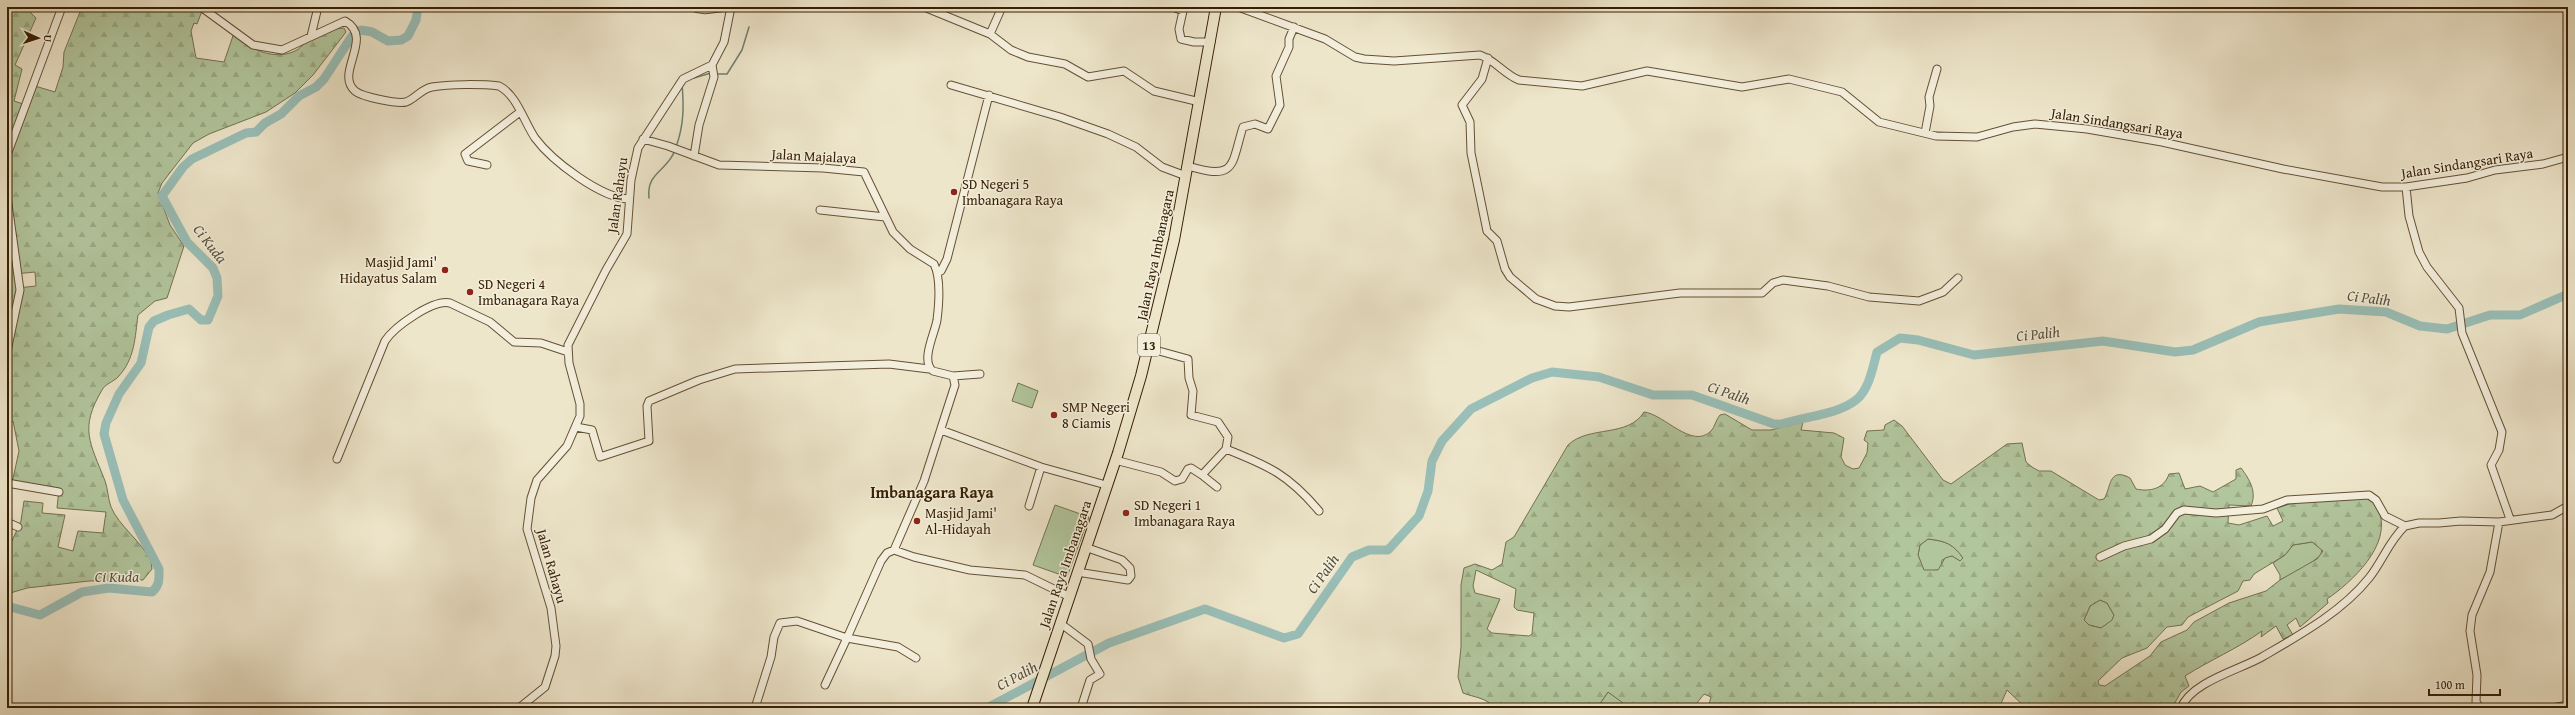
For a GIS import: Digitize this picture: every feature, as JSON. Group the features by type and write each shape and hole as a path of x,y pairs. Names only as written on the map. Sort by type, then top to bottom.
{"highway":[{"name":"Jalan Raya Imbanagara","path":"1032,708 1068,596 1115,460 1148,348 1174,240 1211,42 1216,7"}],"street":[{"path":"7,155 62,7"},
{"path":"201,7 253,45 282,50 343,21 349,23 356,35 357,48 350,81 354,90 360,94 402,102 429,87 494,85 508,92 536,139 563,165 611,195 629,199"},
{"path":"311,36 318,7"},
{"path":"692,7 710,10 716,7 731,7 724,42 714,70 699,125 694,156"},
{"path":"924,7 990,34 1007,47 1040,61 1065,64 1088,77 1124,71 1154,91 1200,102"},
{"path":"990,34 1002,7"},
{"path":"1172,7 1183,11 1179,28 1181,39 1194,42 1211,42"},
{"path":"1238,7 1325,39 1355,57 1364,59 1394,61 1460,55 1480,55 1488,58 1482,79 1462,105 1470,122 1471,153 1487,231 1497,241 1505,269 1510,277 1541,302 1555,306 1570,307 1680,293 1730,291 1756,294 1766,291 1773,283 1783,280 1828,286 1869,297 1919,300 1943,292 1958,278"},
{"path":"951,85 1060,117 1125,140 1162,167 1187,171 1213,172 1226,169 1233,164 1243,127 1255,124 1268,128 1280,105 1280,92 1276,76 1289,47 1289,39 1294,27"},
{"name":"Jalan Sindangsari Raya","path":"1488,58 1510,77 1519,80 1576,86 1594,84 1647,71 1742,87 1781,79 1800,80 1842,92 1879,122 1925,133 1951,137 1977,137 2013,127 2035,124 2087,129 2162,142 2295,172 2382,187 2406,187 2467,178 2495,170 2543,164 2568,156"},
{"path":"1925,133 1930,106 1928,97 1937,68"},
{"name":"Jalan Rahayu","path":"519,708 548,683 556,646 549,601 527,529 530,498 538,480 567,446 580,416 580,404 568,352 572,334 627,234 629,199 635,157 643,139 683,79 714,70"},
{"path":"929,368 929,354 937,319 937,272 941,271 947,259 971,159 989,95"},
{"path":"487,165 468,161 465,154 520,112"},
{"name":"Jalan Majalaya","path":"643,139 728,166 860,171 869,180 885,217 901,242 934,264 937,272"},
{"path":"2406,187 2409,216 2419,252 2427,267 2459,308 2462,334 2502,432 2499,450 2491,465 2510,519"},
{"path":"7,197 20,290 7,351"},
{"path":"820,210 885,217"},
{"path":"337,459 387,339 391,333 429,308 443,302 450,303 490,322 514,342 541,343 568,352"},
{"path":"1148,348 1188,359 1189,378 1193,391 1191,415 1218,422 1228,437 1226,449 1202,475"},
{"path":"576,427 592,430 600,457 649,441 647,406 649,401 720,372 755,367 796,368 883,364 929,368 953,376 980,374"},
{"path":"825,685 881,561 888,553 894,550 924,481 954,390 953,376"},
{"path":"941,430 1041,467 1106,485"},
{"path":"1226,449 1274,469 1300,489 1319,511"},
{"path":"1115,460 1161,472 1175,480 1182,478 1188,469 1191,468 1217,487"},
{"path":"1029,506 1041,467"},
{"path":"7,483 59,492"},
{"path":"2100,557 2124,546 2151,539 2165,529 2177,513 2184,510 2216,513 2263,509 2287,500 2368,495 2376,500 2385,516 2404,526"},
{"path":"2181,708 2189,696 2221,674 2261,657 2325,617 2351,596 2369,578 2404,526 2419,522 2439,524 2461,520 2499,522 2510,519 2552,515 2568,506"},
{"path":"7,522 18,526"},
{"path":"2480,708 2476,702 2478,675 2470,631 2472,615 2490,572 2499,522"},
{"path":"1077,572 1128,580 1131,576 1130,568 1122,560 1085,547"},
{"path":"894,550 914,557 970,570 1025,575 1068,596"},
{"path":"756,708 771,657 774,637 780,623 797,621 847,638 898,647 916,658"},
{"path":"1060,623 1086,642 1100,674 1090,680 1081,708"},
{"path":"2552,708 2568,705"}],"green space":[{"path":"7,7 25,7 36,18 15,65 22,69 14,101 29,106 35,86 55,92 63,67 64,52 82,7 197,7 202,11 197,24 194,23 191,31 196,58 224,62 234,33 239,39 253,48 262,52 278,55 295,51 309,40 321,34 344,28 346,32 313,75 295,93 266,112 209,134 193,143 162,183 158,193 170,225 184,246 167,298 155,301 138,315 135,340 128,363 118,377 105,386 102,390 91,415 89,426 91,445 106,484 111,507 119,521 142,547 151,561 152,569 143,580 89,581 27,588 7,594 7,541 11,543 21,521 24,501 43,503 42,513 65,515 58,547 73,551 78,531 103,533 106,512 57,508 59,489 12,483 19,451 13,421 7,422 7,335 13,322 7,320 7,243 14,247 13,231 7,228","holes":["35,272 36,286 17,288 15,274"]},
{"path":"1018,383 1038,391 1032,408 1012,401"},
{"path":"1644,412 1652,414 1687,434 1695,436 1703,436 1711,431 1720,415 1725,414 1752,430 1771,430 1803,422 1801,430 1834,433 1844,438 1841,457 1845,465 1853,469 1859,468 1867,453 1868,443 1864,440 1867,431 1884,430 1885,425 1894,420 1902,426 1943,480 1951,484 2007,444 2022,443 2026,462 2032,467 2039,471 2051,471 2099,500 2104,499 2111,480 2118,475 2123,475 2130,478 2136,489 2151,490 2164,483 2169,474 2179,473 2185,489 2200,486 2213,492 2236,479 2236,470 2241,468 2252,486 2253,501 2251,506 2229,505 2228,523 2239,525 2267,516 2273,526 2283,521 2277,508 2299,501 2364,498 2375,503 2379,511 2382,524 2380,537 2375,549 2358,573 2348,583 2327,599 2328,603 2300,627 2296,618 2287,625 2293,635 2283,639 2276,626 2261,637 2262,631 2194,670 2185,676 2189,686 2181,692 2172,708 2026,708 2007,690 1999,708 1708,708 1711,697 1704,694 1693,708 1624,708 1623,703 1608,692 1597,708 1494,708 1484,700 1463,693 1458,677 1461,647 1461,585 1464,568 1475,564 1492,570 1502,564 1506,542 1514,537 1568,445 1586,435 1618,429 1637,420","holes":["1928,539 1944,542 1956,549 1963,558 1960,561 1952,556 1945,558 1938,570 1924,570 1918,555 1920,545","2312,542 2323,551 2317,559 2280,580 2266,591 2229,603 2194,622 2187,630 2161,642 2150,656 2105,686 2099,685 2098,681 2122,658 2147,648 2167,627 2182,625 2188,617 2238,591 2243,581 2250,580 2254,574 2285,555 2293,545","1476,570 1516,589 1514,607 1517,610 1534,613 1532,634 1529,636 1492,633 1487,629 1500,599 1475,593 1473,586","2100,600 2107,603 2114,615 2112,620 2101,628 2089,625 2084,620 2090,606"]},
{"path":"1055,505 1089,517 1067,577 1033,565"},
{"path":"1928,539 1944,542 1952,546 1963,558 1960,561 1952,556 1942,560 1941,568 1938,570 1924,571 1918,555 1920,545"},
{"path":"2312,542 2322,548 2321,555 2304,568 2280,580 2280,575 2273,563 2285,555 2293,545"},
{"path":"2100,600 2107,603 2114,615 2112,621 2101,628 2089,625 2084,620 2090,606"},
{"path":"1608,692 1624,703 1624,708 1597,708"}],"waterway":[{"name":"Ci Kuda","path":"7,606 40,615 82,592 109,588 152,592 156,587 159,569 123,500 104,434 106,423 119,394 141,363 149,327 154,321 189,309 201,320 208,320 218,296 217,278 213,268 187,242 162,196 183,167 192,159 246,133 256,132 265,123 281,114 299,96 316,87 324,79 352,36 361,30 372,32 388,41 401,40 408,36 416,20 418,7"},
{"path":"716,74 727,74 742,50 749,27"},
{"path":"694,78 711,73"},
{"path":"676,147 681,131 683,116 682,84"},
{"path":"649,198 651,182 668,163 675,150"},
{"name":"Ci Palih","path":"987,708 1109,643 1205,609 1284,638 1298,634 1352,557 1369,550 1388,550 1419,516 1428,491 1432,461 1442,441 1471,409 1532,378 1552,372 1599,377 1653,395 1692,395 1774,424 1782,424 1840,409 1856,400 1867,384 1877,352 1900,338 1918,340 1974,355 2103,341 2175,352 2193,350 2259,322 2339,309 2386,312 2420,326 2447,329 2490,315 2520,315 2568,294"}],"place":[{"name":"SD Negeri 5 Imbanagara Raya","path":"954,192"},
{"name":"Masjid Jami' Hidayatus Salam","path":"445,270"},
{"name":"SD Negeri 4 Imbanagara Raya","path":"470,292"},
{"name":"SMP Negeri 8 Ciamis","path":"1054,415"},
{"name":"SD Negeri 1 Imbanagara Raya","path":"1126,513"},
{"name":"Masjid Jami' Al-Hidayah","path":"917,521"}],"district":[{"name":"Imbanagara Raya","path":"932,492"}]}
